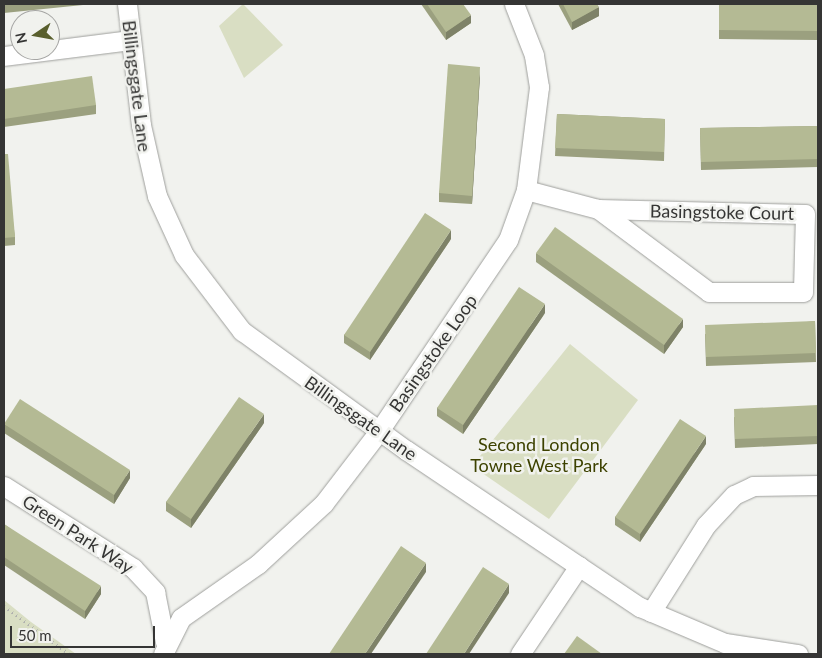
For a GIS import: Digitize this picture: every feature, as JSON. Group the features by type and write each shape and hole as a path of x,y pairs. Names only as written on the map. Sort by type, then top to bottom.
{"street":[{"name":"Billingsgate Lane","path":"127,4 146,159 157,196 188,261 242,331 379,431 650,612 725,643 798,654"},
{"name":"Basingstoke Loop","path":"164,648 195,606 258,564 316,512 379,431 508,240 526,190 539,87 534,55 514,4"},
{"path":"4,56 131,40"},
{"name":"Basingstoke Court","path":"526,190 598,209 805,214 803,292 708,292 598,209"},
{"path":"650,612 706,525 734,495 753,486 818,485"},
{"name":"Green Park Way","path":"4,486 133,568 155,592 164,648"},
{"path":"520,654 579,566"}],"path":[{"path":"4,606 69,654"}],"green space":[{"path":"243,4 283,45 244,78 219,26"},
{"name":"Second London Towne West Park","path":"570,344 638,400 549,519 472,466"},
{"path":"4,600 31,622 76,654 4,654"}],"building":[{"path":"427,4 463,4 471,15 446,32"},
{"path":"563,4 597,4 599,7 572,22"},
{"path":"719,4 818,4 818,31 719,30"},
{"path":"448,64 480,67 472,196 439,193"},
{"path":"92,76 96,105 4,119 4,89"},
{"path":"557,114 665,119 664,152 555,148"},
{"path":"818,126 818,159 701,162 700,128"},
{"path":"4,154 8,154 15,237 4,238"},
{"path":"425,213 451,230 370,352 344,335"},
{"path":"555,227 683,319 664,345 536,253"},
{"path":"519,287 545,304 463,425 437,408"},
{"path":"815,321 816,353 706,357 705,325"},
{"path":"239,397 264,414 191,519 166,502"},
{"path":"20,399 130,470 114,495 4,424"},
{"path":"818,405 818,436 735,439 734,409"},
{"path":"680,419 706,436 640,534 615,517"},
{"path":"4,524 101,586 85,611 4,557"},
{"path":"401,546 426,563 365,654 329,654"},
{"path":"483,567 509,584 464,654 426,654"},
{"path":"577,636 602,654 564,654"}]}
